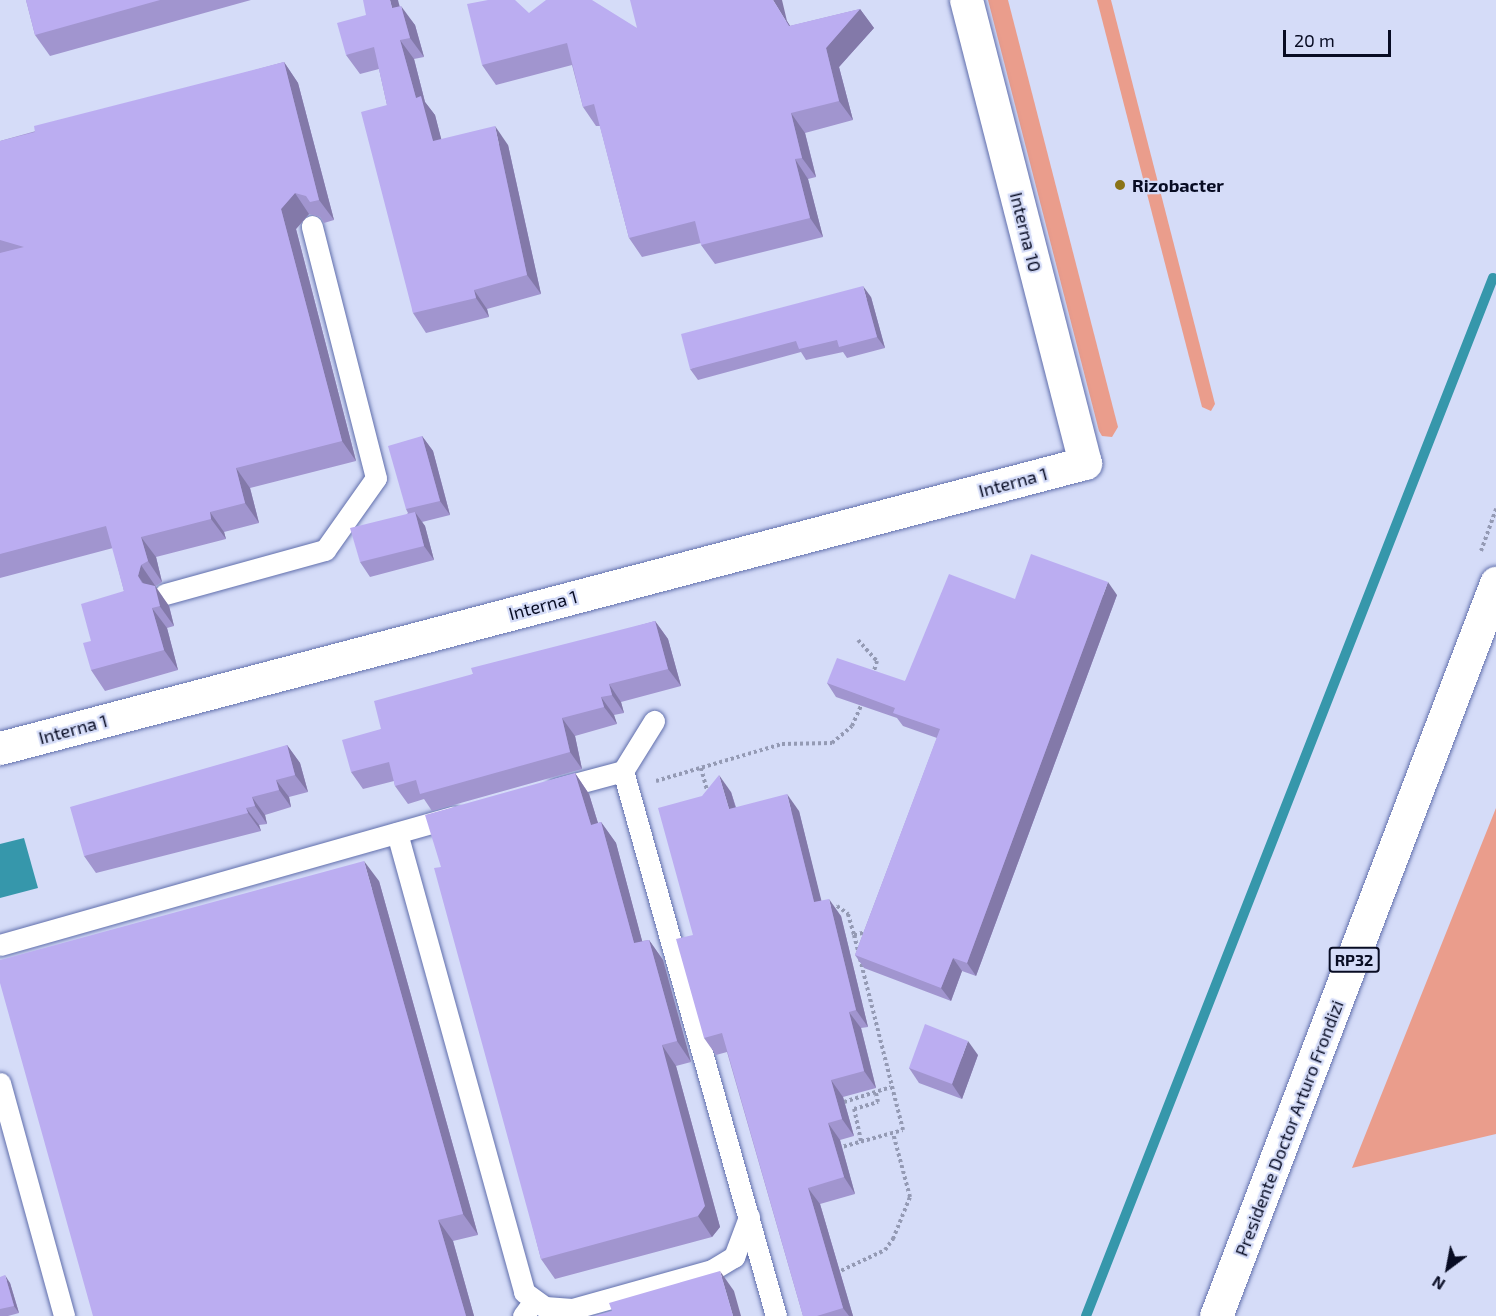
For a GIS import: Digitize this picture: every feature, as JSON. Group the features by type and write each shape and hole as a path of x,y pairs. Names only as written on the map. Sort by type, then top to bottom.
{"street":[{"name":"Interna 10","path":"966,0 1085,463"},
{"name":"Interna 1","path":"0,748 1085,463"},
{"name":"Presidente Doctor Arturo Frondizi","path":"1216,1316 1494,592"}],"lane":[{"path":"165,594 326,550 376,478 312,226"},
{"path":"533,796 623,771 654,721"},
{"path":"623,771 776,1316"},
{"path":"0,945 476,811"},
{"path":"397,833 518,1282 528,1309 545,1307 572,1309 712,1270 734,1257 749,1217"},
{"path":"0,1083 64,1316"}],"path":[{"path":"858,640 877,661 871,681"},
{"path":"635,751 652,782 782,744 832,743 852,726 867,690"},
{"path":"701,768 711,802"},
{"path":"824,910 837,906 848,914 903,1130 828,1151"},
{"path":"854,935 871,931"},
{"path":"844,1102 891,1087"},
{"path":"861,1142 854,1109 878,1102 876,1093"},
{"path":"825,1276 885,1250 894,1239 910,1197 893,1133"}],"shaded area":[{"path":"988,0 1008,0 1118,427 1112,437 1102,436 1099,431"},
{"path":"1097,0 1111,0 1215,404 1211,411 1202,407"},
{"path":"1496,808 1496,1134 1352,1168"}],"water":[{"path":"24,838 38,888 0,898 0,844"}],"building":[{"path":"26,0 160,0 35,35"},
{"path":"363,0 390,0 392,8 401,6 410,38 400,40 416,98 421,96 433,141 495,126 527,275 474,290 476,298 413,313 361,112 387,105 374,47 346,55 337,23 366,15"},
{"path":"488,0 515,0 529,13 546,0 592,0 637,28 630,0 773,0 789,26 860,9 826,48 839,101 791,113 802,158 795,159 810,218 701,245 695,221 629,238 594,104 583,107 567,43 482,65 467,4"},
{"path":"284,62 319,200 310,202 306,196 295,193 281,209 342,441 236,468 245,503 210,512 211,519 141,537 148,561 141,565 138,576 142,583 155,586 160,606 152,608 164,650 91,670 83,643 91,641 81,604 124,591 106,526 0,554 0,253 24,247 0,240 0,141 35,132 34,126"},
{"path":"863,286 877,337 839,347 837,340 799,349 796,341 690,369 681,334"},
{"path":"422,436 440,501 406,509 388,446"},
{"path":"415,512 424,546 360,562 350,528"},
{"path":"1031,554 1108,582 967,963 953,958 941,988 855,955 940,729 893,713 895,708 827,683 837,658 905,681 949,574 1015,599"},
{"path":"655,621 668,669 609,684 612,695 601,697 604,707 562,718 570,752 420,794 416,780 395,786 389,762 351,772 342,740 381,729 374,701 473,674 471,668"},
{"path":"287,745 295,775 276,780 279,790 252,797 255,806 246,808 248,813 84,856 70,807"},
{"path":"575,773 591,825 601,822 634,943 649,940 677,1041 662,1045 705,1206 698,1216 541,1259 434,868 441,867 425,815"},
{"path":"719,775 729,809 787,794 814,902 829,899 856,1010 849,1012 864,1071 831,1080 842,1119 828,1123 844,1177 808,1188 843,1308 817,1316 803,1316 722,1033 704,1038 676,939 693,935 658,808 702,796"},
{"path":"364,861 463,1214 438,1220 466,1316 93,1316 0,983 0,960"},
{"path":"925,1024 968,1041 952,1084 909,1068"},
{"path":"720,1271 733,1316 594,1316 612,1311 609,1303"},
{"path":"5,1275 14,1306 0,1309 0,1277"}],"waterway":[{"path":"1086,1316 1493,278"}],"place":[{"name":"Rizobacter","path":"1120,185"}]}
